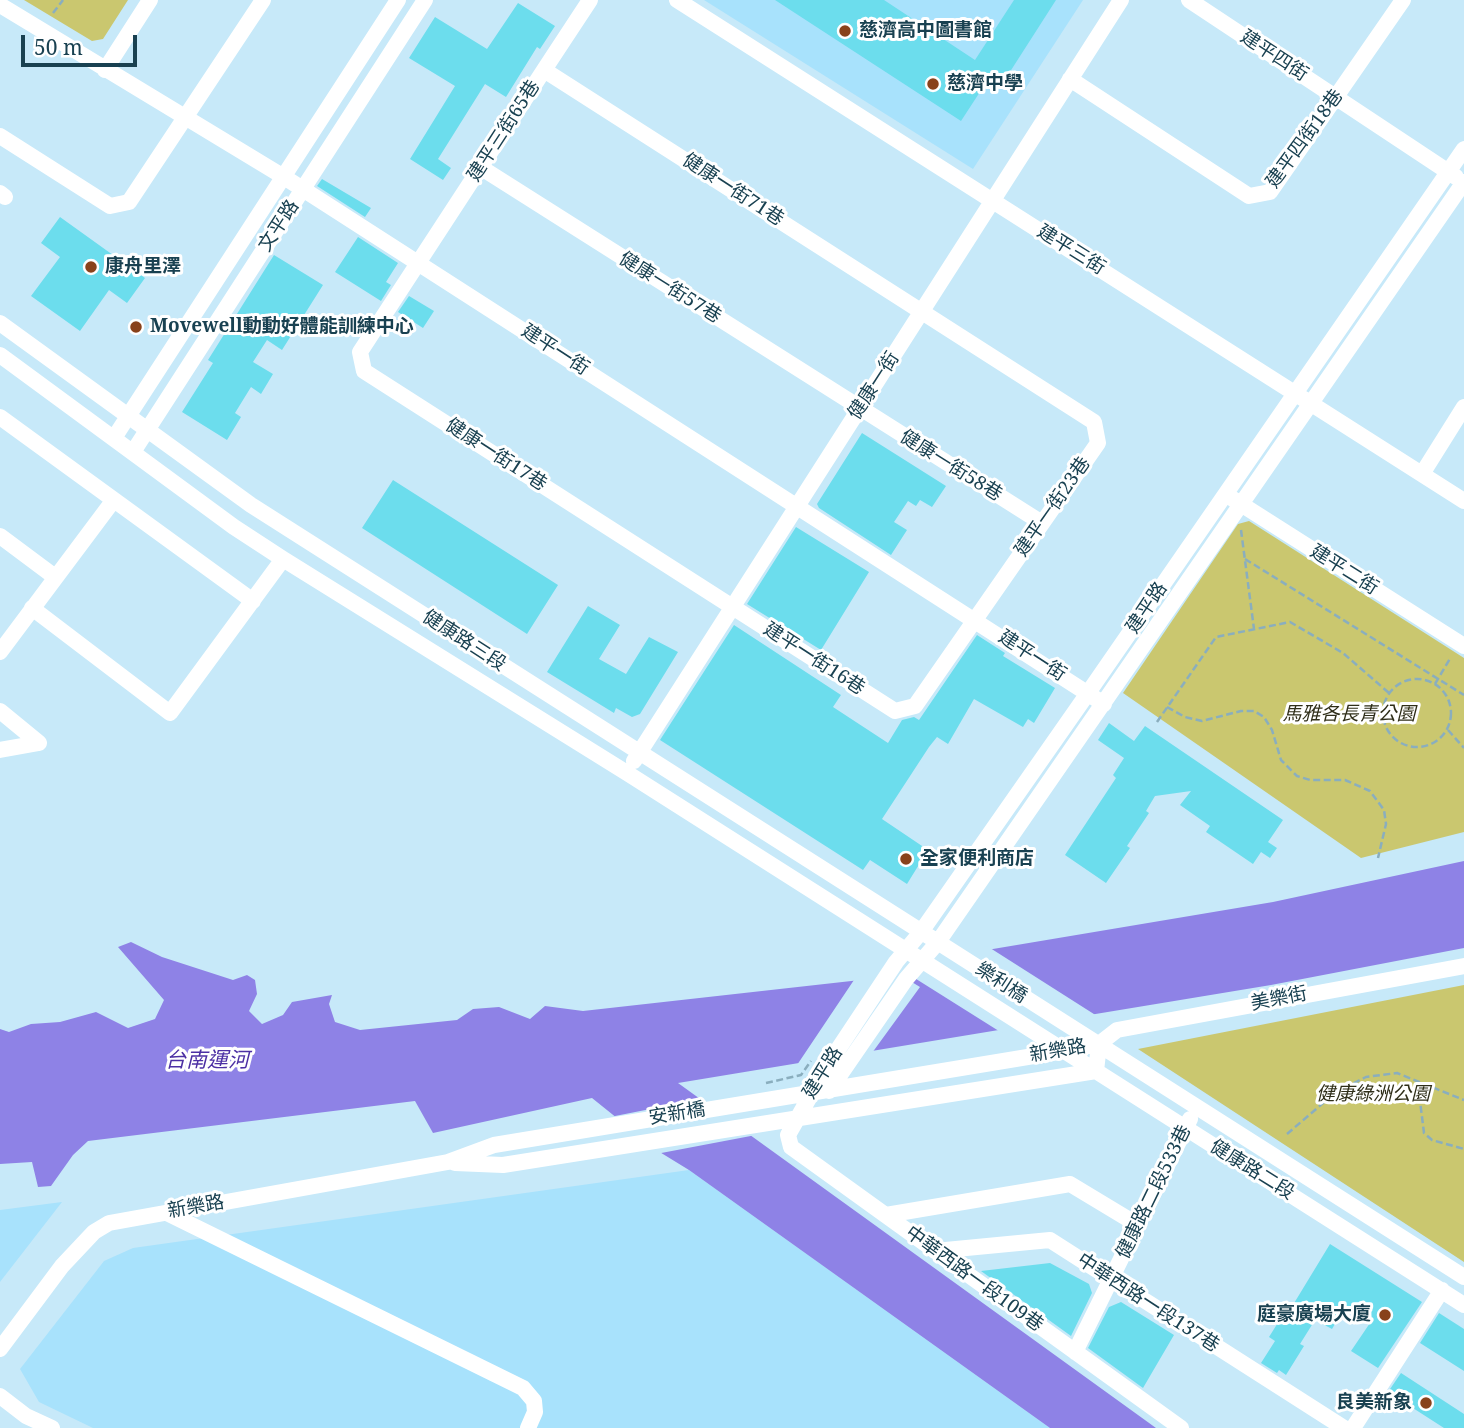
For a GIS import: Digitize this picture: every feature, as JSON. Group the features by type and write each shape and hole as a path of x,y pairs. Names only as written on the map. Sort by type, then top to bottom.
{"street":[{"path":"105,70 150,0"},
{"path":"2,142 110,205 129,202 263,0"},
{"name":"文平路","path":"114,438 398,0"},
{"name":"文平路","path":"133,452 425,0"},
{"name":"建平三街65巷","path":"418,263 590,0"},
{"name":"建平三街","path":"677,0 1464,501"},
{"name":"健康一街","path":"627,772 1121,0"},
{"name":"建平四街","path":"1189,0 1464,182"},
{"name":"建平四街18巷","path":"1070,79 1249,196 1270,192 1403,0"},
{"name":"建平一街","path":"0,5 303,189 1104,704"},
{"name":"健康一街71巷","path":"544,70 922,311"},
{"name":"建平路","path":"795,1120 890,970 921,932 1464,149"},
{"name":"健康一街57巷","path":"480,167 859,408"},
{"name":"建平路","path":"795,1120 832,1088 906,979 938,943 1104,704 1247,508 1311,403 1464,182"},
{"name":"健康一街17巷","path":"418,263 360,352 364,371 733,607"},
{"name":"建平一街23巷","path":"895,711 915,706 1098,443 1094,422 922,311"},
{"name":"健康路三段","path":"0,323 251,505 938,943"},
{"name":"健康路三段","path":"0,355 283,559 627,772 921,960"},
{"path":"1422,474 1464,407"},
{"name":"健康一街58巷","path":"859,408 1042,523"},
{"path":"0,417 253,601"},
{"name":"建平二街","path":"1225,493 1462,645"},
{"path":"0,652 113,501"},
{"path":"0,536 55,577"},
{"path":"32,608 170,713 283,559"},
{"name":"建平一街16巷","path":"733,607 895,711"},
{"path":"0,711 40,743 0,750"},
{"name":"樂利橋","path":"938,943 1064,1023"},
{"name":"樂利橋","path":"921,960 1039,1035"},
{"name":"美樂街","path":"1098,1044 1117,1030 1464,966"},
{"name":"健康路二段","path":"1064,1023 1464,1277"},
{"name":"健康路二段","path":"1039,1035 1464,1305"},
{"name":"新樂路","path":"730,1105 1098,1044 1096,1071 754,1127"},
{"name":"安新橋","path":"624,1122 730,1105"},
{"name":"健康路二段533巷","path":"1075,1352 1196,1107"},
{"name":"中華西路一段109巷","path":"795,1120 788,1135 791,1147 1181,1428"},
{"name":"新樂路","path":"0,1349 62,1266 94,1232 109,1223 448,1163 494,1145 624,1122"},
{"name":"安新橋","path":"655,1143 754,1127"},
{"name":"新樂路","path":"448,1163 503,1166 655,1143"},
{"path":"886,1215 1070,1185 1138,1225"},
{"path":"167,1213 523,1388 534,1401 535,1412 528,1428"},
{"name":"中華西路一段137巷","path":"935,1251 1050,1240 1344,1428"},
{"path":"1353,1428 1442,1290"},
{"path":"0,1396 26,1416 52,1428"}],"path":[{"path":"53,13 63,0"},
{"path":"1247,508 1241,529 1254,629"},
{"path":"1245,559 1464,695"},
{"path":"1157,722 1216,638 1290,622 1343,653 1389,693"},
{"path":"1434,684 1462,645"},
{"path":"1417,678 1434,684 1447,695 1451,706 1448,730 1430,745 1418,747 1398,741 1390,734 1382,713 1389,693 1406,680 1417,678"},
{"path":"1167,708 1185,717 1202,721 1241,711 1254,711 1265,716 1281,760 1297,776 1310,780 1345,780 1370,791 1378,800 1384,810 1386,834 1378,858"},
{"path":"1448,730 1464,748"},
{"path":"1287,1134 1336,1092 1366,1077 1397,1073 1464,1101"},
{"path":"764,1083 801,1075"},
{"path":"1418,1084 1424,1133 1432,1140 1464,1149"}],"shaded area":[{"name":"慈濟中學","path":"704,0 1083,0 973,169"},
{"path":"689,1170 1050,1428 93,1428 39,1402 20,1369 104,1261 133,1248"},
{"path":"62,1202 0,1282 0,1210"}],"green space":[{"path":"24,0 128,0 103,39 92,41"},
{"name":"馬雅各長青公園","path":"1249,521 1464,658 1464,832 1361,858 1123,693 1238,524"},
{"name":"健康綠洲公園","path":"1464,985 1464,1262 1138,1049"}],"water":[{"name":"台南運河","path":"1464,861 1464,948 1271,985 678,1083 1156,1428 1050,1428 689,1170 658,1151 592,1098 433,1133 415,1101 88,1141 73,1155 51,1186 38,1187 32,1162 0,1164 0,1029 9,1032 31,1024 60,1022 96,1012 128,1028 155,1019 164,1000 118,947 131,942 162,957 233,980 247,975 255,980 257,994 249,1011 262,1024 283,1015 292,1002 332,995 329,1004 335,1022 360,1030 457,1020 473,1009 499,1007 530,1019 545,1006 583,1011 914,974 981,951 1273,902"}],"pier":[{"path":"987,946 1097,1016 1002,1033 905,972"},
{"path":"897,973 920,987 872,1053 797,1065 856,977"},
{"path":"706,1098 756,1135 656,1154 610,1117"}],"building":[{"path":"775,0 884,0 975,60 1014,0 1056,0 1006,78 991,75 961,121"},
{"path":"518,3 555,26 540,49 537,47 506,97 485,84 438,159 451,168 443,180 410,159 455,86 409,58 435,17 487,49"},
{"path":"322,179 371,208 365,217 317,186"},
{"name":"康舟里澤","path":"60,217 145,278 127,303 109,290 80,331 31,296 60,257 41,243"},
{"path":"358,237 398,263 386,282 391,285 381,301 335,272"},
{"path":"274,255 323,285 282,350 267,340 253,362 273,374 261,394 251,387 235,413 241,417 227,440 182,412 213,363 208,360"},
{"path":"409,296 434,311 423,328 398,312"},
{"path":"862,433 946,486 932,507 920,500 916,506 908,501 894,522 907,530 891,555 819,508 817,504"},
{"path":"393,480 558,585 527,634 362,528"},
{"path":"796,527 869,572 821,650 747,604"},
{"path":"588,606 620,625 599,659 626,674 649,637 678,652 640,714 632,717 616,708 614,713 547,672"},
{"path":"734,625 841,695 833,707 888,743 902,720 914,717 919,720 977,635 1005,653 1003,656 1055,688 1034,723 1028,719 1023,727 974,699 948,744 937,737 929,747 882,819 928,850 907,884 870,860 863,870 660,740"},
{"path":"1109,723 1134,741 1145,726 1283,820 1268,842 1277,848 1270,858 1261,852 1253,864 1206,832 1210,826 1180,805 1191,791 1155,796 1146,811 1149,813 1127,846 1130,848 1106,883 1065,855 1116,778 1113,775 1124,758 1098,740"},
{"path":"1330,1244 1422,1302 1378,1368 1351,1351 1370,1323 1345,1307 1332,1329 1315,1320 1300,1344 1304,1346 1286,1375 1279,1370 1277,1373 1261,1363 1275,1341 1269,1337 1279,1321 1282,1323"},
{"path":"1050,1263 1089,1284 1092,1293 1071,1336 981,1271"},
{"path":"1121,1302 1174,1335 1143,1388 1088,1348 1109,1307"},
{"name":"良美新象","path":"1439,1313 1464,1329 1464,1371 1420,1343"},
{"name":"良美新象","path":"1401,1373 1464,1414 1464,1428 1444,1428 1388,1392"}],"place":[{"name":"慈濟高中圖書館","path":"845,31"},
{"name":"慈濟中學","path":"933,84"},
{"name":"康舟里澤","path":"91,267"},
{"name":"Movewell動動好體能訓練中心","path":"136,327"},
{"name":"全家便利商店","path":"906,859"},
{"name":"庭豪廣場大廈","path":"1385,1315"},
{"name":"良美新象","path":"1426,1403"}]}
